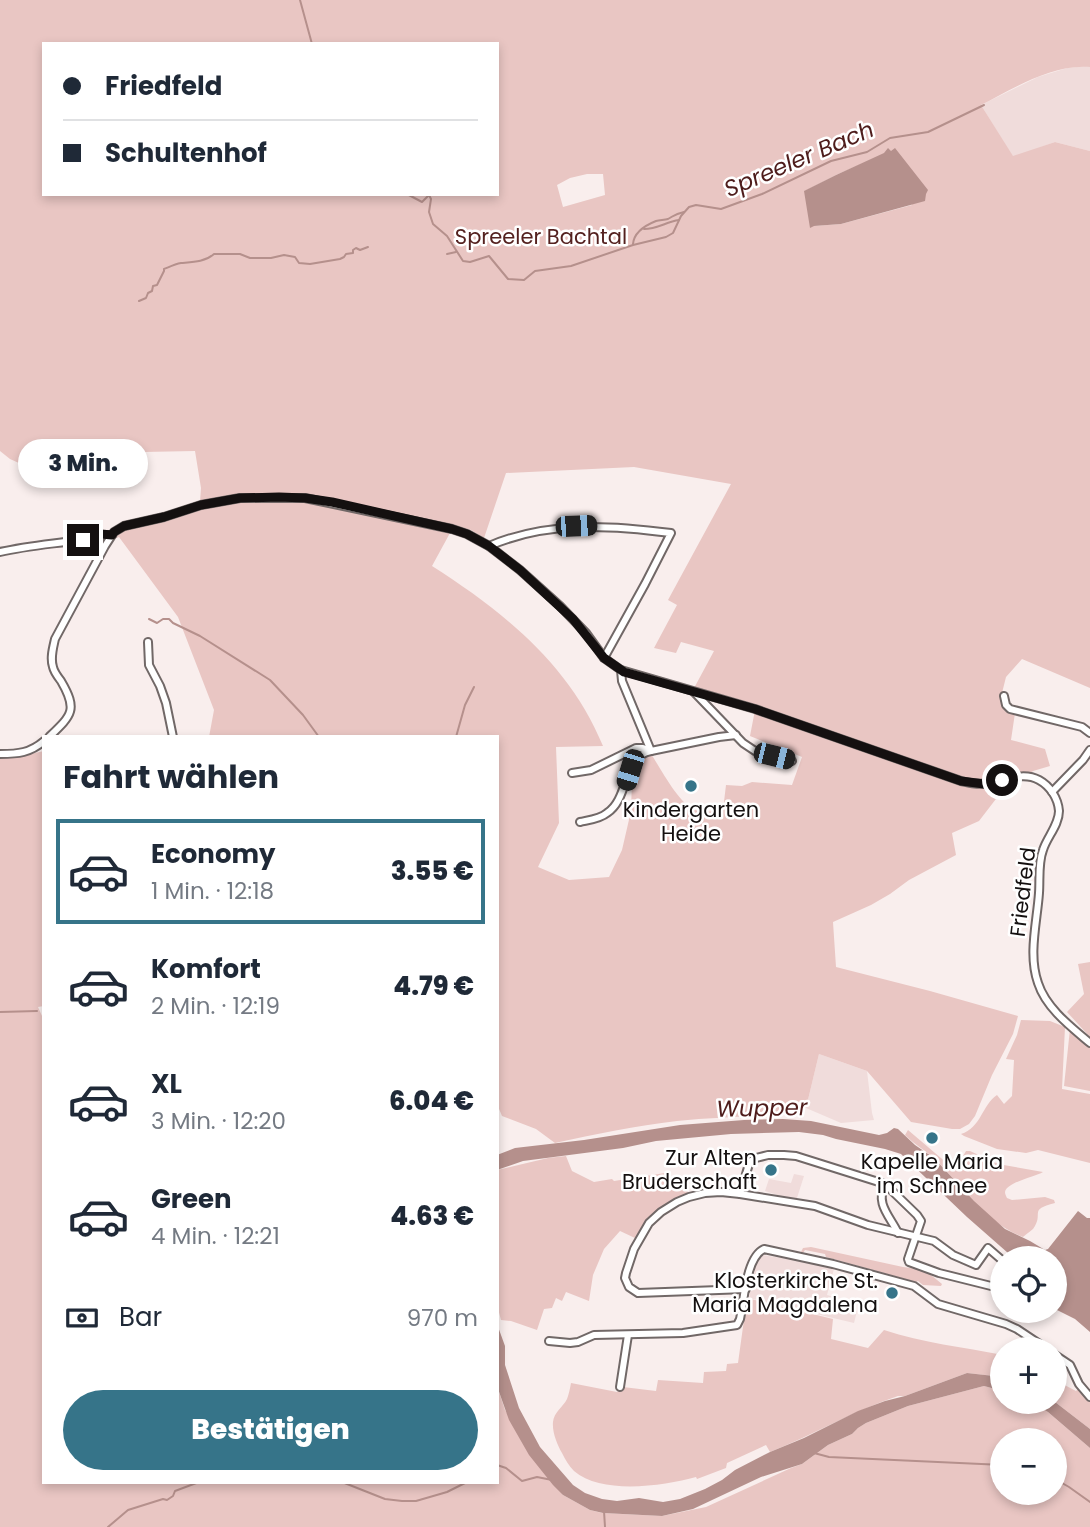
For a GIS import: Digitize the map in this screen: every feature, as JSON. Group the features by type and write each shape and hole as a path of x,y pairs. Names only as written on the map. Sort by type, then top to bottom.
{"street":[{"path":"51,735 66,718 71,706 69,695 53,666 55,639 114,532 124,526 201,505 240,498 292,497 332,502 467,534 489,546 520,570 586,633 604,658 621,670 755,709 961,781 978,784 1027,776 1043,783 1052,792 1090,750"},
{"path":"489,546 506,538 576,526 621,527 671,533 604,658"},
{"path":"0,552 83,540 101,534 112,535"},
{"path":"148,642 149,665 166,703 173,735"},
{"path":"621,670 622,681 651,751"},
{"path":"693,690 736,736 755,751 792,761"},
{"path":"1004,696 1010,709 1082,727 1090,733"},
{"path":"580,822 609,813 621,798 630,770 643,752 736,736"},
{"path":"0,754 22,753 40,747"},
{"path":"572,773 591,770 636,748 651,751"},
{"name":"Friedfeld","path":"1052,792 1059,811 1041,858 1034,968 1040,988 1051,1006 1090,1043"},
{"path":"740,1194 751,1161 768,1155 796,1156 885,1184 920,1219 921,1224 908,1259 912,1265 990,1286"},
{"path":"885,1184 881,1192 882,1206 898,1233"},
{"path":"746,1289 638,1293 629,1287 625,1278 634,1249 649,1223 661,1212 689,1197 705,1193 740,1194 815,1206 868,1225 934,1241 953,1255 976,1265 988,1248 990,1250"},
{"path":"549,1341 570,1343 594,1335 683,1333 737,1325 754,1257 761,1250 767,1249 914,1286 938,1304 1006,1324 1029,1337"},
{"path":"620,1387 628,1335"},
{"path":"1067,1363 1090,1397"}],"shaded area":[{"path":"1090,67 1090,151 1055,142 1013,157 981,105 1038,77 1067,68"},
{"path":"888,148 891,151 895,148 928,190 925,201 841,224 810,228 804,191 884,153"},
{"path":"819,1054 867,1071 874,1120 841,1123 806,1108"},
{"path":"783,1119 811,1121 879,1135 894,1128 898,1129 934,1158 974,1201 1005,1229 1038,1246 1000,1246 901,1154 823,1135 799,1132 731,1134 656,1141 523,1161 499,1169 499,1154 515,1148 680,1125"},
{"path":"794,1174 804,1176 796,1201 765,1191 769,1179 791,1183"},
{"path":"1078,1211 1090,1218 1090,1332 1067,1315 1067,1246 1050,1246"},
{"path":"762,1255 834,1269 827,1295 834,1297 833,1307 836,1305 857,1311 854,1323 749,1298 756,1261"},
{"path":"499,1330 505,1346 505,1365 519,1408 540,1447 573,1485 585,1493 617,1501 639,1498 663,1502 680,1499 705,1489 770,1452 858,1411 967,1373 990,1376 990,1388 984,1386 908,1406 866,1423 802,1464 761,1477 693,1509 662,1516 590,1510 563,1495 529,1455 509,1420 499,1392"},
{"path":"1067,1411 1090,1429 1090,1448 1067,1428 1050,1414 1067,1414"}],"green space":[{"name":"Spreeler Bachtal","path":"0,0 1090,0 1090,67 1048,73 981,105 1013,156 1055,142 1090,151 1090,688 1022,659 1006,677 1001,697 1015,713 1011,740 1045,749 1050,766 1033,771 999,795 979,821 952,833 956,855 909,880 871,905 833,922 836,967 1018,1016 1013,1034 975,1116 969,1124 960,1129 911,1122 867,1071 819,1054 806,1108 662,1123 555,1143 536,1129 502,1116 499,1109 499,735 209,735 214,710 178,617 119,537 112,540 125,529 205,507 241,502 280,501 331,505 450,533 432,566 484,602 532,643 572,690 603,746 556,747 559,823 538,867 569,880 609,877 622,850 631,811 632,779 641,761 651,754 683,801 695,810 705,812 723,810 726,785 742,786 752,782 792,785 802,757 750,736 755,710 693,690 714,651 681,642 676,653 654,648 677,605 668,600 731,484 634,467 506,473 484,538 471,530 454,525 429,522 304,494 237,496 200,502 201,488 195,451 143,452 93,466 75,479 69,475 63,483 10,459 0,451","holes":["891,151 912,205 841,224 814,226 805,191","587,174 603,174 605,195 563,207 557,185"]},
{"path":"42,751 42,1006 38,1007 42,1016 42,1484 499,1484 499,1392 505,1410 563,1495 590,1510 602,1513 662,1516 706,1507 802,1464 866,1423 908,1406 984,1386 990,1388 990,1414 1050,1414 1067,1428 990,1428 990,1505 1067,1505 1067,1428 1090,1448 1090,1527 0,1527 0,756 21,756"},
{"path":"1090,962 1090,1037 1067,1012 1084,994 1078,964"},
{"path":"1021,1020 1050,1021 1065,1027 1062,1089 1090,1094 1090,1163 1038,1150 1026,1153 997,1149 961,1134 973,1127 997,1095 1004,1104 1012,1096 1014,1060 1006,1059"},
{"path":"1070,1029 1090,1047 1090,1091 1064,1086"},
{"path":"908,1130 955,1170 966,1151 970,1151 998,1164 1043,1172 1011,1185 1005,1192 1007,1198 1012,1200 1045,1197 1055,1203 1039,1210 1036,1224 1023,1237 1010,1231 987,1214 936,1160 905,1135"},
{"path":"566,1156 572,1171 594,1182 665,1173 669,1190 687,1189 688,1194 658,1212 635,1238 620,1231 604,1249 593,1275 589,1301 566,1292 562,1301 556,1298 552,1308 544,1309 537,1330 501,1320 499,1312 499,1170"},
{"path":"811,1247 926,1271 942,1284 923,1285 918,1281 826,1257 825,1254 805,1250 801,1252 803,1248"},
{"path":"747,1298 833,1319 831,1339 868,1348 884,1330 928,1342 990,1353 990,1376 967,1373 905,1396 898,1396 770,1452 766,1445 727,1463 726,1468 697,1479 633,1486 600,1483 586,1479 574,1471 558,1446 553,1422 567,1399 571,1383 617,1392 623,1387 656,1391 658,1380 703,1383 704,1372 726,1371 727,1364 738,1363"},
{"path":"1067,1386 1076,1391 1078,1389 1090,1401 1090,1429 1067,1411"}],"waterway":[{"name":"Spreeler Bach","path":"300,0 311,42"},
{"name":"Spreeler Bach","path":"430,196 429,212 433,224 447,236 463,261 470,262 489,256 508,279 524,280 535,271 571,266 666,237 673,233 689,207 696,205 721,209 762,194 831,161 867,152 890,138 928,132 984,105"},
{"name":"Spreeler Bach","path":"411,196 422,202 428,196"},
{"path":"633,244 638,233 645,227 684,212"},
{"path":"644,229 679,220"},
{"path":"139,301 146,298 153,286 157,285 164,269 179,263 203,260 214,254 240,254 250,258 284,255 295,257 299,263 310,264 340,259 353,253 356,248 360,250 368,247"},
{"path":"447,254 456,252"},
{"path":"149,619 157,623 169,619 270,680 318,735"},
{"path":"457,735 465,705 474,687"},
{"path":"0,1012 37,1011"},
{"name":"Wupper","path":"814,1453 829,1457 990,1464"},
{"path":"499,1466 522,1481 537,1477 552,1480"},
{"path":"108,1527 128,1510 167,1500 175,1491 194,1484"},
{"path":"347,1484 385,1499 402,1501 416,1501 463,1484"},
{"name":"Wupper","path":"1067,1486 1090,1502"},
{"path":"604,1511 605,1527"}],"place":[{"name":"Kindergarten Heide","path":"691,786"},
{"name":"Kapelle Maria im Schnee","path":"932,1138"},
{"name":"Zur Alten Bruderschaft","path":"771,1170"},
{"name":"Klosterkirche St. Maria Magdalena","path":"892,1293"}],"route":[{"path":"83,540 101,534 112,535 124,526 201,505 240,498 305,498 452,529 489,546 520,570 573,619 604,658 624,672 755,709 961,781 984,784 1002,780"}]}
